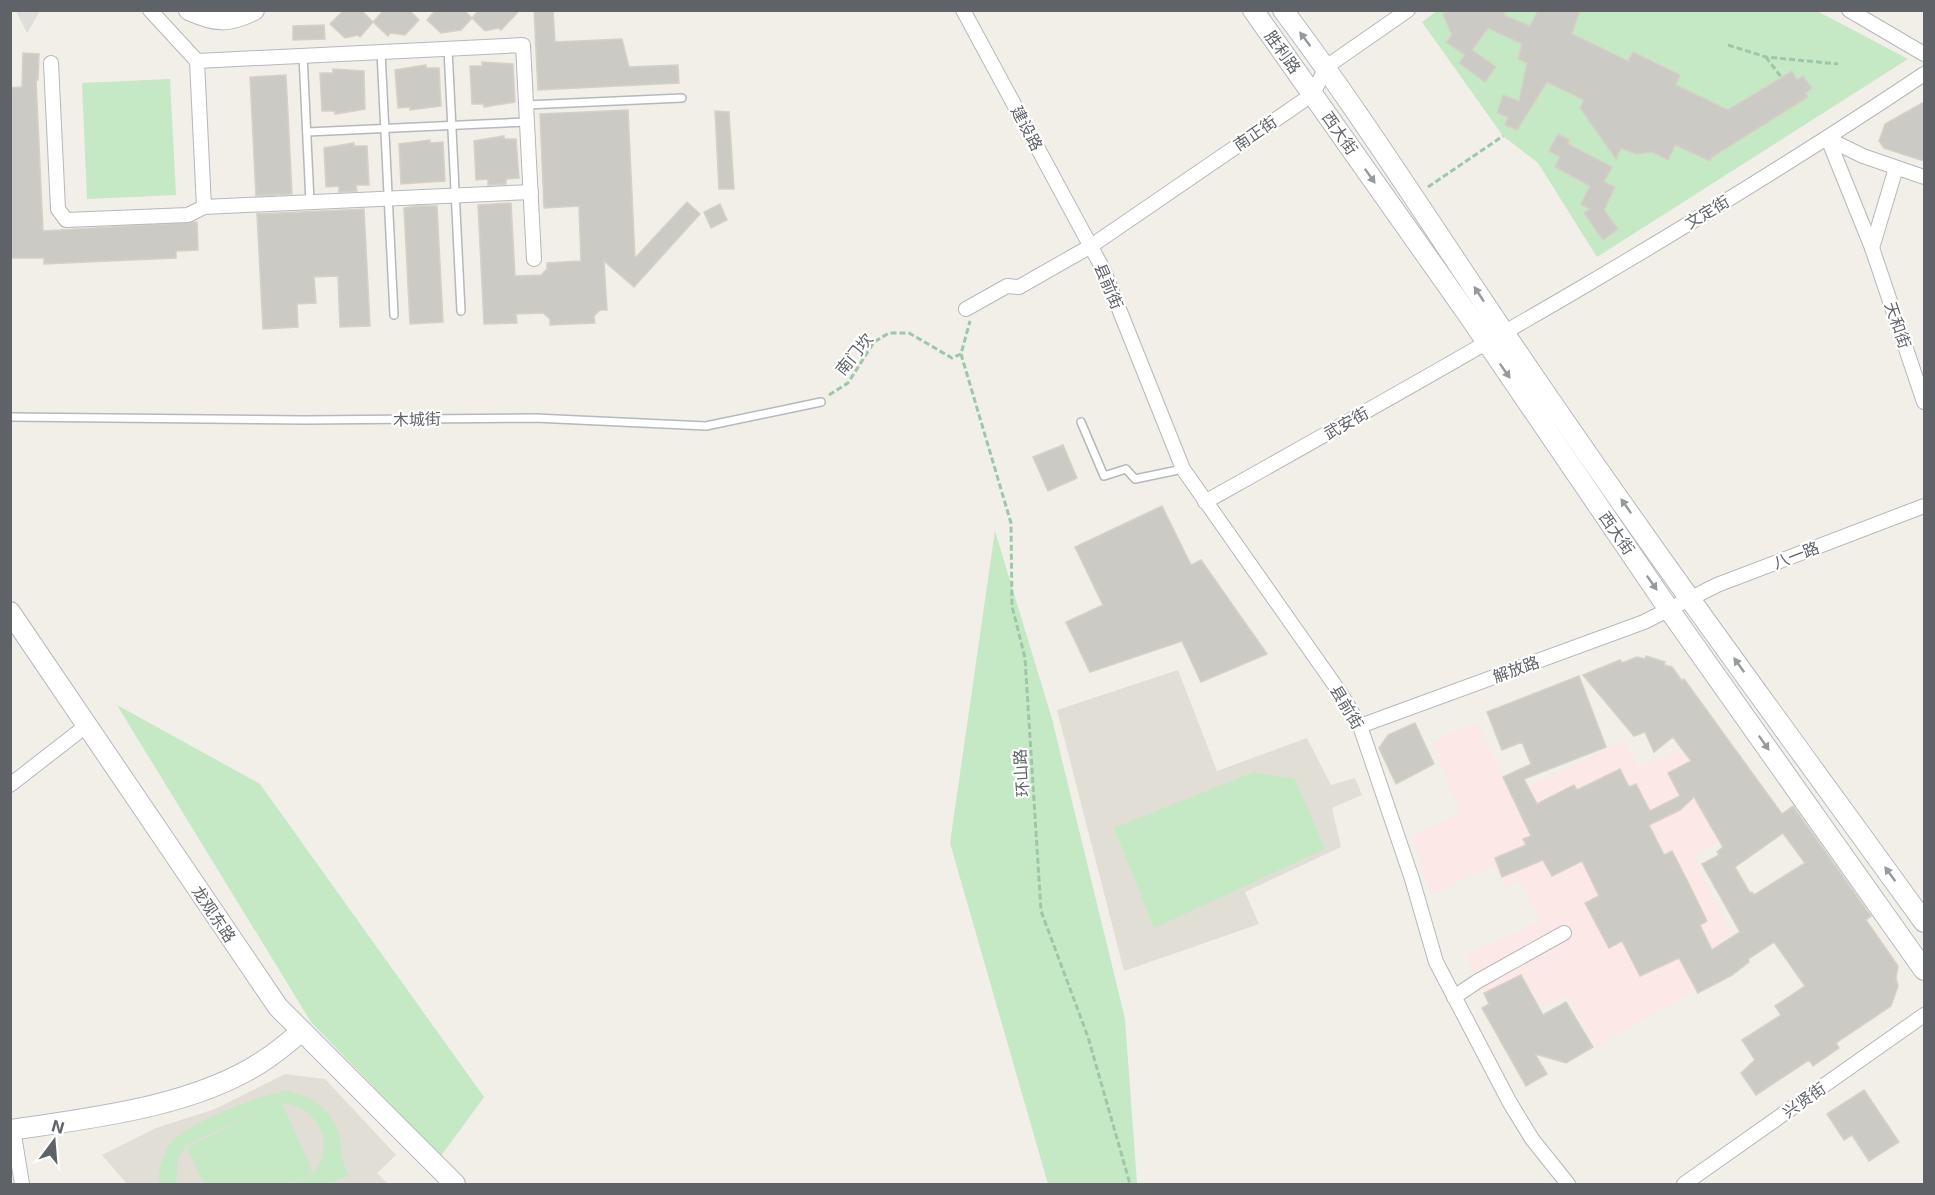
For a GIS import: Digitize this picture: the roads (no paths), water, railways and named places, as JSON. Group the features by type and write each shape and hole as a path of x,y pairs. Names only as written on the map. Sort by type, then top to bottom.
{"main road":[{"path":"189,10 219,20 234,20 254,10"},
{"name":"胜利路","path":"1253,10 1313,94"},
{"name":"胜利路","path":"1283,10 1326,67"},
{"name":"西大街","path":"1326,67 1415,196 1505,334 1691,599 1924,922"},
{"name":"西大街","path":"1313,94 1670,610 1924,970"},
{"name":"龙观东路","path":"10,612 278,1007 455,1185"},
{"path":"12,1130 155,1106 227,1080 268,1058 302,1031"}],"street":[{"path":"150,10 196,60 204,207"},
{"name":"建设路","path":"963,10 1091,246"},
{"name":"南正街","path":"969,313 1007,286 1019,287 1091,246 1313,94 1326,67 1408,10"},
{"path":"1850,10 1924,54"},
{"path":"196,60 523,45 534,259"},
{"path":"51,63 58,209 66,220 188,215 204,207 531,192"},
{"name":"文定街","path":"1486,344 1828,139 1924,74"},
{"path":"1828,139 1863,156 1924,177"},
{"name":"天和街","path":"1828,139 1872,248 1924,402"},
{"path":"1872,248 1896,168"},
{"name":"县前街","path":"1091,246 1103,269 1183,469 1341,694 1360,726 1412,879 1436,962 1527,1130 1568,1185"},
{"name":"武安街","path":"1205,501 1486,344"},
{"name":"八一路","path":"1670,610 1717,585 1924,506"},
{"name":"解放路","path":"1360,726 1670,610"},
{"path":"10,785 86,726"},
{"path":"1454,997 1564,933"},
{"name":"兴贤街","path":"1684,1185 1924,1016"},
{"path":"12,1130 22,1185"}],"lane":[{"path":"448,49 461,310"},
{"path":"381,52 394,315"},
{"path":"303,56 310,202"},
{"path":"526,105 682,98"},
{"path":"307,132 527,122"},
{"name":"木城街","path":"10,417 305,420 536,418 706,426 821,402"},
{"path":"1081,422 1104,476 1126,469 1135,479 1183,469"}]}
